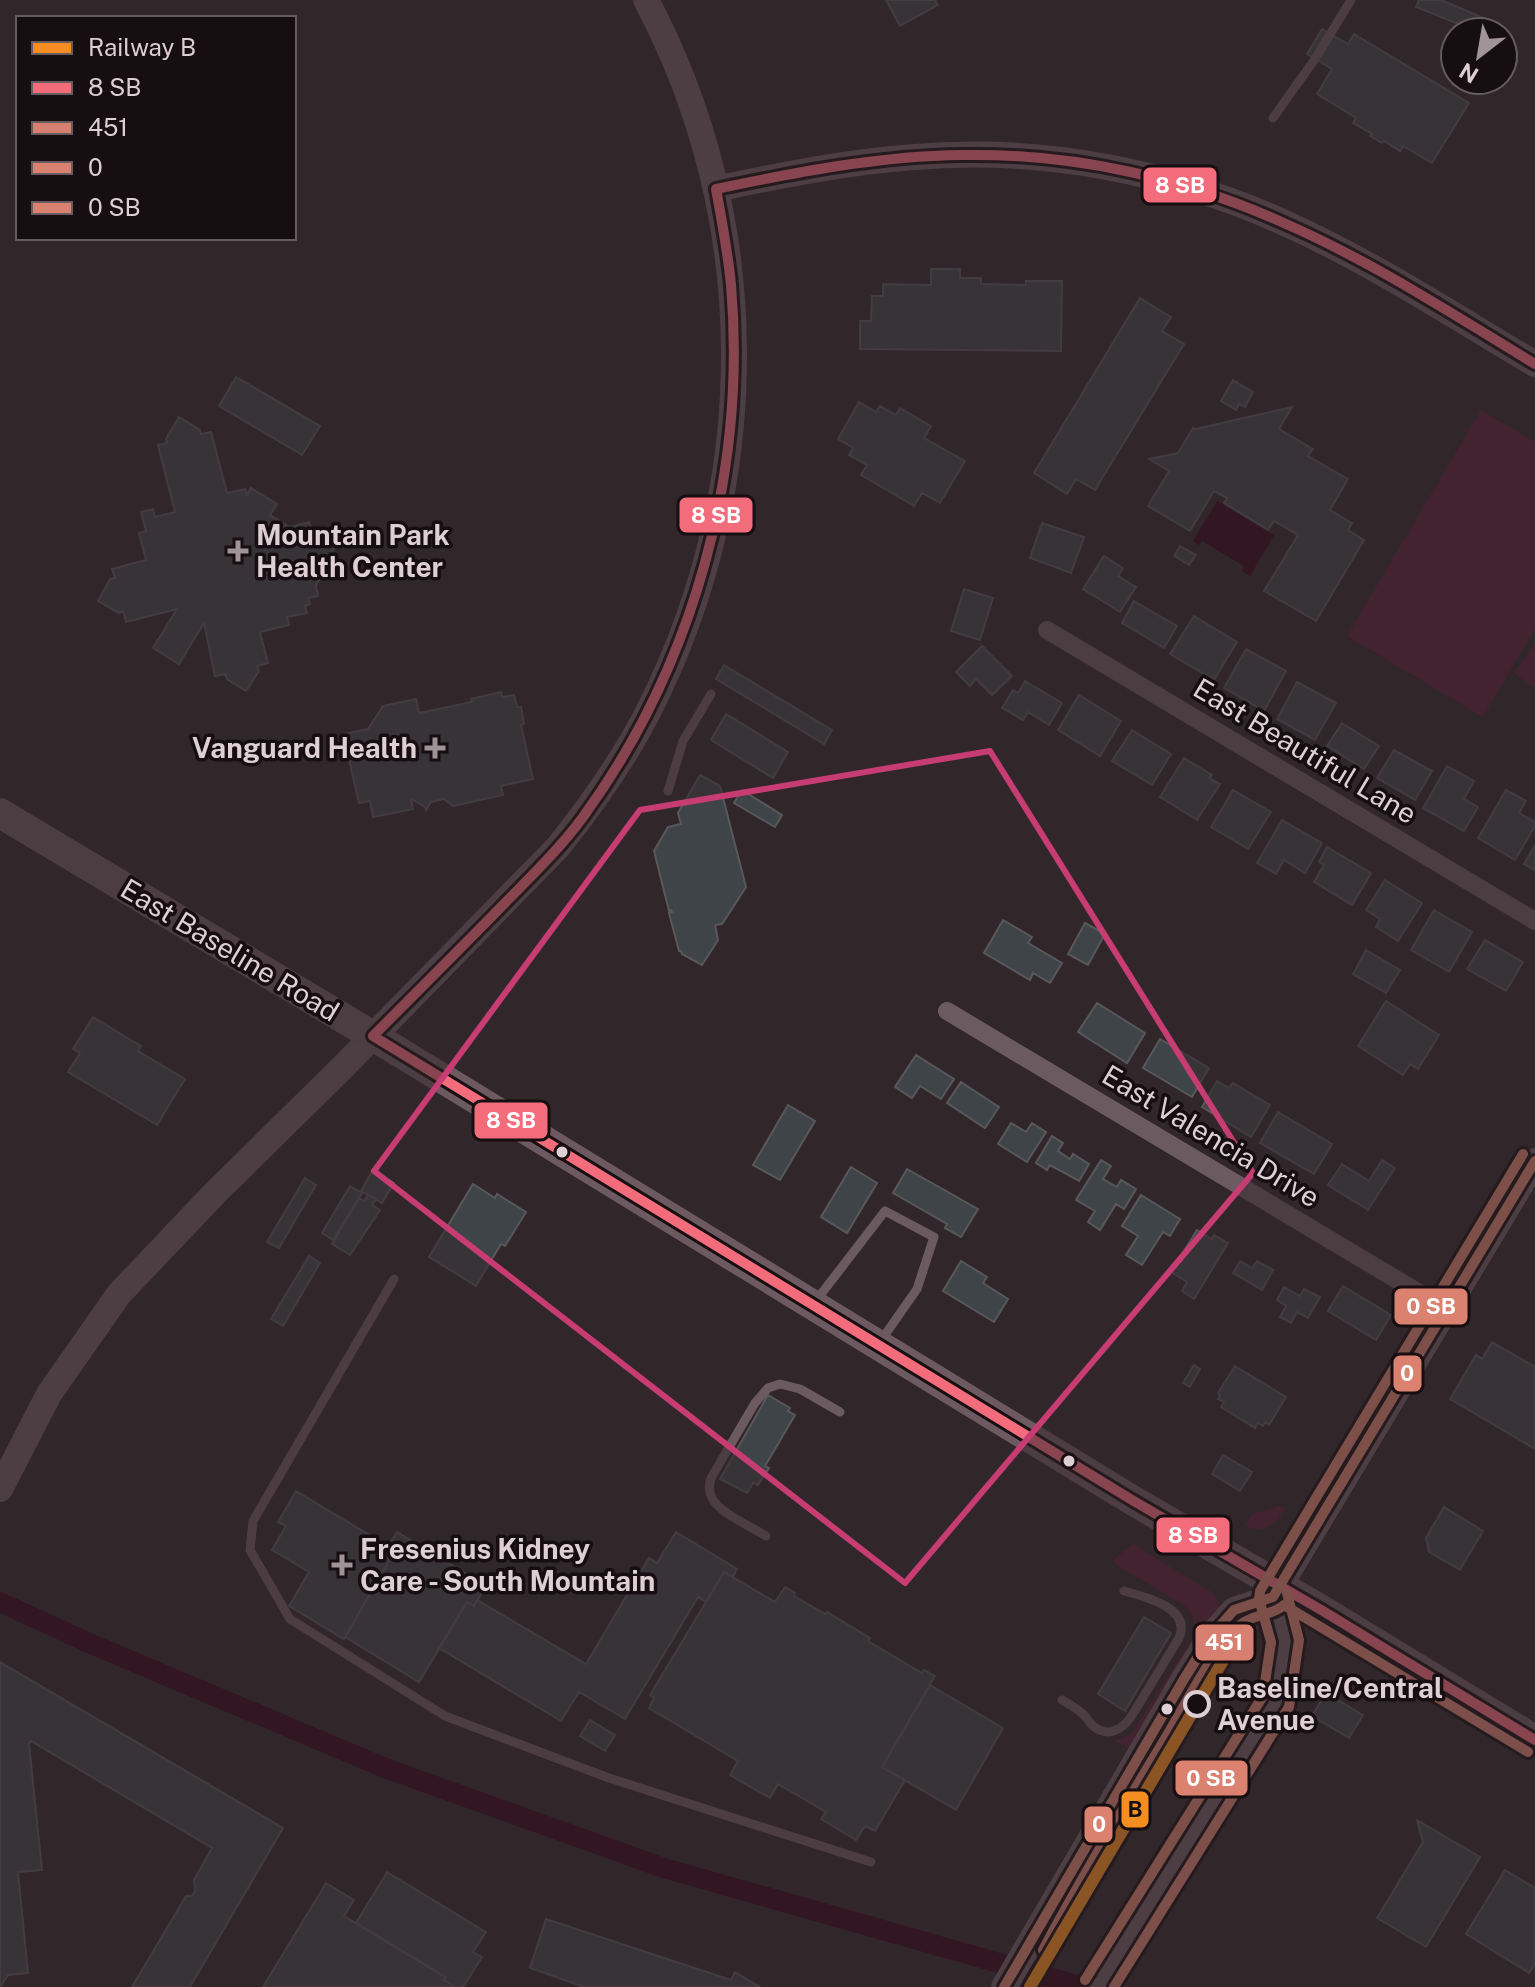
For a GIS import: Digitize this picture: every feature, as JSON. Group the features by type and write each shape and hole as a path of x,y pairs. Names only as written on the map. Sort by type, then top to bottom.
{"main road":[{"name":"East Baseline Road","path":"0,813 813,1304 1276,1592 1535,1740"}],"street":[{"path":"0,1489 49,1394 119,1294 215,1193 539,868 581,819 611,776 636,735 672,660 691,610 716,525 726,476 731,437 734,355 732,297 716,189 691,98 675,57 646,0"},
{"path":"716,189 831,166 950,155 1017,157 1128,170 1202,192 1284,222 1385,275 1535,364"},
{"name":"East Beautiful Lane","path":"1047,630 1535,921"},
{"name":"East Valencia Drive","path":"947,1011 1446,1309"},
{"path":"1004,1987 1211,1636 1234,1610 1276,1592 1446,1309 1527,1192 1535,1161"},
{"path":"1103,1977 1276,1701 1285,1641 1276,1592"}],"lane":[{"path":"1273,118 1315,59 1351,0"},
{"path":"668,791 683,741 711,694"},
{"path":"813,1304 885,1211 934,1237 917,1289 878,1344"},
{"path":"394,1279 253,1521 250,1550 290,1619 445,1716 609,1778 871,1862"},
{"path":"766,1536 717,1505 709,1487 711,1478 755,1403 768,1388 780,1384 800,1389 840,1412"},
{"path":"1062,1700 1083,1714 1096,1728 1109,1733 1123,1727 1179,1638 1182,1630 1179,1617 1151,1598 1124,1591"}],"highlighted area":[{"path":"990,751 1253,1173 905,1583 374,1171 640,810"}],"shaded area":[{"path":"1481,410 1535,442 1535,629 1483,717 1347,636"},
{"path":"1217,501 1274,535 1250,576 1242,571 1244,566 1202,541 1199,545 1193,541"},
{"path":"1535,643 1535,688 1514,673"},
{"path":"1286,1507 1269,1526 1258,1529 1245,1526 1252,1514"},
{"path":"1133,1544 1210,1591 1215,1595 1219,1608 1139,1753 1115,1741 1134,1730 1193,1637 1195,1624 1185,1606 1115,1564 1113,1560"}],"building":[{"path":"886,0 935,0 938,5 900,26"},
{"path":"1419,0 1441,0 1479,16 1439,16 1416,7"},
{"path":"1322,29 1348,44 1354,34 1439,85 1439,96 1457,96 1469,103 1432,163 1403,146 1400,151 1370,136 1372,134 1353,123 1356,118 1317,94 1332,69 1307,54"},
{"path":"931,269 960,269 960,278 981,278 981,284 1026,285 1026,281 1062,281 1061,351 860,349 860,321 871,321 872,296 883,296 883,284 931,285"},
{"path":"1140,298 1171,317 1162,331 1184,344 1095,490 1076,479 1067,494 1034,473"},
{"path":"236,377 320,426 302,455 219,406"},
{"path":"1233,380 1253,392 1245,407 1239,404 1236,410 1221,401"},
{"path":"859,402 876,412 880,406 896,415 900,408 931,426 924,438 965,461 940,503 922,493 914,506 861,475 867,465 849,455 853,448 838,439"},
{"path":"1292,407 1279,429 1313,449 1308,456 1348,479 1330,510 1352,523 1348,530 1364,540 1316,621 1264,591 1298,535 1274,521 1268,530 1224,503 1227,498 1214,491 1190,531 1148,506 1169,471 1149,459 1178,453 1193,428"},
{"name":"Mountain Park Health Center","path":"179,417 200,430 201,434 211,432 227,493 245,489 247,495 251,488 277,504 270,515 290,527 309,522 312,530 316,529 338,542 325,564 320,565 322,574 316,586 318,596 308,598 310,604 305,606 307,613 287,617 289,625 260,632 268,663 257,666 259,671 246,691 227,679 225,674 215,676 204,623 179,664 153,648 177,609 126,622 123,611 119,613 98,601 110,579 115,578 112,569 146,560 139,533 146,531 141,512 153,509 155,517 175,512 158,445 167,443 166,439"},
{"path":"1042,523 1084,537 1071,573 1030,558"},
{"path":"1180,546 1196,555 1189,565 1174,556"},
{"path":"1104,556 1123,568 1118,576 1136,587 1120,612 1083,589"},
{"path":"964,589 993,598 980,640 951,631"},
{"path":"1134,601 1177,626 1164,648 1122,623"},
{"path":"1194,616 1237,642 1214,680 1170,654"},
{"path":"982,646 1012,676 992,695 976,679 970,686 956,672"},
{"path":"1246,649 1286,671 1264,711 1224,688"},
{"path":"724,665 832,730 824,744 716,679"},
{"path":"1025,681 1062,703 1049,725 1028,712 1023,720 1002,708 1013,690 1018,693"},
{"path":"1297,682 1336,703 1315,740 1277,719"},
{"name":"Vanguard Health","path":"501,692 502,697 514,695 517,707 521,707 524,724 521,725 533,779 501,786 503,795 453,806 444,799 431,802 426,810 411,799 413,809 373,817 370,801 359,803 343,742 346,742 344,734 368,729 383,706 416,699 419,713 472,702 471,699"},
{"path":"1079,695 1121,721 1100,756 1058,730"},
{"path":"726,714 788,752 773,778 711,740"},
{"path":"1342,723 1379,746 1364,769 1327,746"},
{"path":"1132,730 1171,754 1152,785 1112,761"},
{"path":"1394,750 1432,771 1415,800 1377,778"},
{"path":"1184,758 1212,775 1209,778 1220,784 1197,820 1160,797"},
{"path":"1447,766 1474,781 1464,799 1478,807 1464,831 1423,808"},
{"path":"700,775 720,786 746,887 722,924 715,925 718,940 702,965 679,951 669,913 672,912 669,911 654,851 668,827 681,824 678,813"},
{"path":"742,790 782,815 775,827 734,803"},
{"path":"1233,790 1271,812 1248,849 1211,827"},
{"path":"1506,790 1526,801 1519,813 1535,822 1515,860 1478,838"},
{"path":"1282,820 1322,843 1305,873 1284,860 1276,874 1257,863"},
{"path":"1535,845 1535,870 1524,864"},
{"path":"1327,847 1371,873 1352,905 1314,882 1324,865 1319,862"},
{"path":"1385,880 1422,903 1398,941 1376,927 1380,919 1366,910"},
{"path":"1434,910 1472,932 1449,972 1411,950"},
{"path":"1003,920 1032,937 1028,943 1062,963 1050,983 1033,973 1030,980 984,953"},
{"path":"1085,923 1105,934 1088,965 1068,954"},
{"path":"1485,940 1523,962 1506,991 1467,969"},
{"path":"1366,950 1400,970 1386,993 1353,974"},
{"path":"1386,1001 1439,1035 1418,1069 1410,1064 1403,1075 1358,1046"},
{"path":"1097,1003 1145,1033 1127,1063 1078,1032"},
{"path":"93,1017 141,1046 138,1051 185,1079 157,1125 68,1072 80,1053 73,1049"},
{"path":"1160,1039 1209,1068 1192,1097 1143,1068"},
{"path":"916,1055 954,1079 941,1099 920,1086 912,1098 895,1087"},
{"path":"1217,1081 1229,1088 1233,1083 1270,1105 1251,1137 1202,1107"},
{"path":"961,1082 999,1107 985,1128 947,1103"},
{"path":"788,1105 815,1121 780,1180 753,1165"},
{"path":"1278,1112 1332,1144 1314,1174 1260,1143"},
{"path":"1011,1123 1026,1132 1032,1123 1046,1132 1027,1162 998,1144"},
{"path":"1052,1136 1063,1143 1058,1151 1070,1159 1073,1154 1089,1164 1079,1181 1050,1165 1047,1170 1036,1163"},
{"path":"1101,1160 1111,1166 1103,1179 1117,1187 1121,1180 1136,1189 1124,1209 1116,1204 1100,1230 1088,1222 1095,1211 1076,1200"},
{"path":"1382,1160 1395,1168 1368,1210 1328,1185 1342,1164 1369,1181"},
{"path":"851,1167 877,1183 847,1233 821,1217"},
{"path":"907,1169 978,1209 961,1237 945,1228 947,1224 893,1193"},
{"path":"373,1170 394,1183 382,1203 361,1191"},
{"path":"305,1178 316,1185 279,1248 267,1242"},
{"path":"473,1184 526,1212 505,1246 501,1244 476,1286 429,1257"},
{"path":"350,1186 362,1193 333,1240 322,1233"},
{"path":"368,1195 376,1199 372,1205 380,1210 350,1255 332,1244 359,1198 364,1201"},
{"path":"1141,1195 1180,1219 1170,1236 1163,1232 1142,1265 1126,1255 1138,1236 1122,1226"},
{"path":"1197,1230 1212,1239 1214,1235 1228,1243 1194,1299 1182,1291 1187,1282 1171,1272"},
{"path":"309,1256 320,1263 283,1326 271,1319"},
{"path":"961,1261 987,1277 983,1283 1008,1299 994,1322 943,1291"},
{"path":"1240,1261 1252,1268 1257,1261 1273,1270 1262,1290 1233,1273"},
{"path":"1343,1286 1391,1315 1376,1340 1328,1311"},
{"path":"1284,1287 1300,1296 1304,1289 1320,1297 1308,1318 1297,1312 1291,1323 1280,1317 1286,1306 1277,1300"},
{"path":"1492,1342 1535,1367 1535,1449 1450,1399 1476,1355 1482,1359"},
{"path":"1194,1365 1200,1369 1190,1387 1183,1383"},
{"path":"1235,1366 1286,1397 1269,1425 1266,1422 1263,1426 1258,1423 1255,1428 1221,1407 1224,1402 1218,1399 1218,1393"},
{"path":"768,1395 790,1408 788,1411 795,1415 765,1466 769,1468 758,1485 753,1483 747,1493 720,1479"},
{"path":"1223,1455 1252,1472 1240,1491 1212,1474"},
{"name":"Fresenius Kidney Care - South Mountain","path":"296,1491 388,1546 383,1554 390,1559 344,1639 289,1606 309,1572 272,1550 286,1526 278,1522"},
{"path":"1444,1507 1483,1531 1460,1570 1429,1552 1426,1538"},
{"path":"397,1532 486,1586 474,1606 467,1602 419,1682 345,1637 390,1559 383,1554"},
{"path":"676,1532 737,1569 733,1577 724,1572 706,1602 698,1597 625,1719 579,1692 561,1721 439,1648 467,1602 474,1606 477,1600 586,1664 649,1558 657,1563"},
{"path":"724,1572 775,1602 785,1587 795,1593 794,1596 870,1638 868,1641 922,1673 924,1670 935,1676 882,1767 905,1780 875,1831 865,1826 856,1840 821,1819 826,1812 778,1784 770,1798 730,1775 738,1761 649,1708 654,1698 650,1695"},
{"path":"1144,1617 1171,1633 1125,1711 1098,1694"},
{"path":"0,1662 283,1828 190,1987 132,1987 186,1896 192,1896 195,1891 194,1880 212,1848 31,1741 42,1870 18,1872 28,1973 8,1975 0,1987"},
{"path":"930,1685 1003,1728 956,1810 882,1767"},
{"path":"1326,1693 1363,1715 1349,1738 1312,1716"},
{"path":"590,1720 615,1735 605,1751 580,1736"},
{"path":"1417,1820 1480,1857 1426,1947 1377,1918 1423,1842"},
{"path":"1505,1870 1535,1888 1535,1964 1529,1973 1466,1934"},
{"path":"387,1872 486,1932 473,1952 482,1957 463,1987 455,1987 444,1980 445,1977 356,1923"},
{"path":"326,1883 354,1900 344,1916 445,1977 444,1980 455,1987 263,1987"},
{"path":"546,1919 731,1980 735,1972 760,1987 584,1987 530,1968"}],"waterway":[{"path":"0,1602 89,1643 385,1768 664,1868 1084,1987"}],"rail line":[{"name":"B","path":"1030,1987 1240,1632"}],"transit line":[{"path":"1535,364 1413,290 1318,239 1209,194 1128,172 1046,158 931,156 838,166 716,189 731,285 734,355 730,426 720,495 705,564 683,631 655,696 622,758 574,829 373,1036 1132,1500 1535,1740"},
{"path":"1085,1980 1263,1696 1271,1642 1259,1599 1260,1591 1523,1154"},
{"name":"0","path":"1004,1987 1211,1636 1234,1610 1273,1597 1535,1161"},
{"name":"451","path":"1114,1987 1289,1707 1299,1640 1287,1593"},
{"name":"451","path":"1043,1950 1104,1840 1220,1647 1245,1621 1284,1605 1528,1752"}],"place":[{"name":"Mountain Park Health Center","path":"238,551"},
{"name":"Vanguard Health","path":"435,748"},
{"name":"Fresenius Kidney Care - South Mountain","path":"342,1565"},
{"name":"Baseline/Central Avenue","path":"1197,1704"}]}
